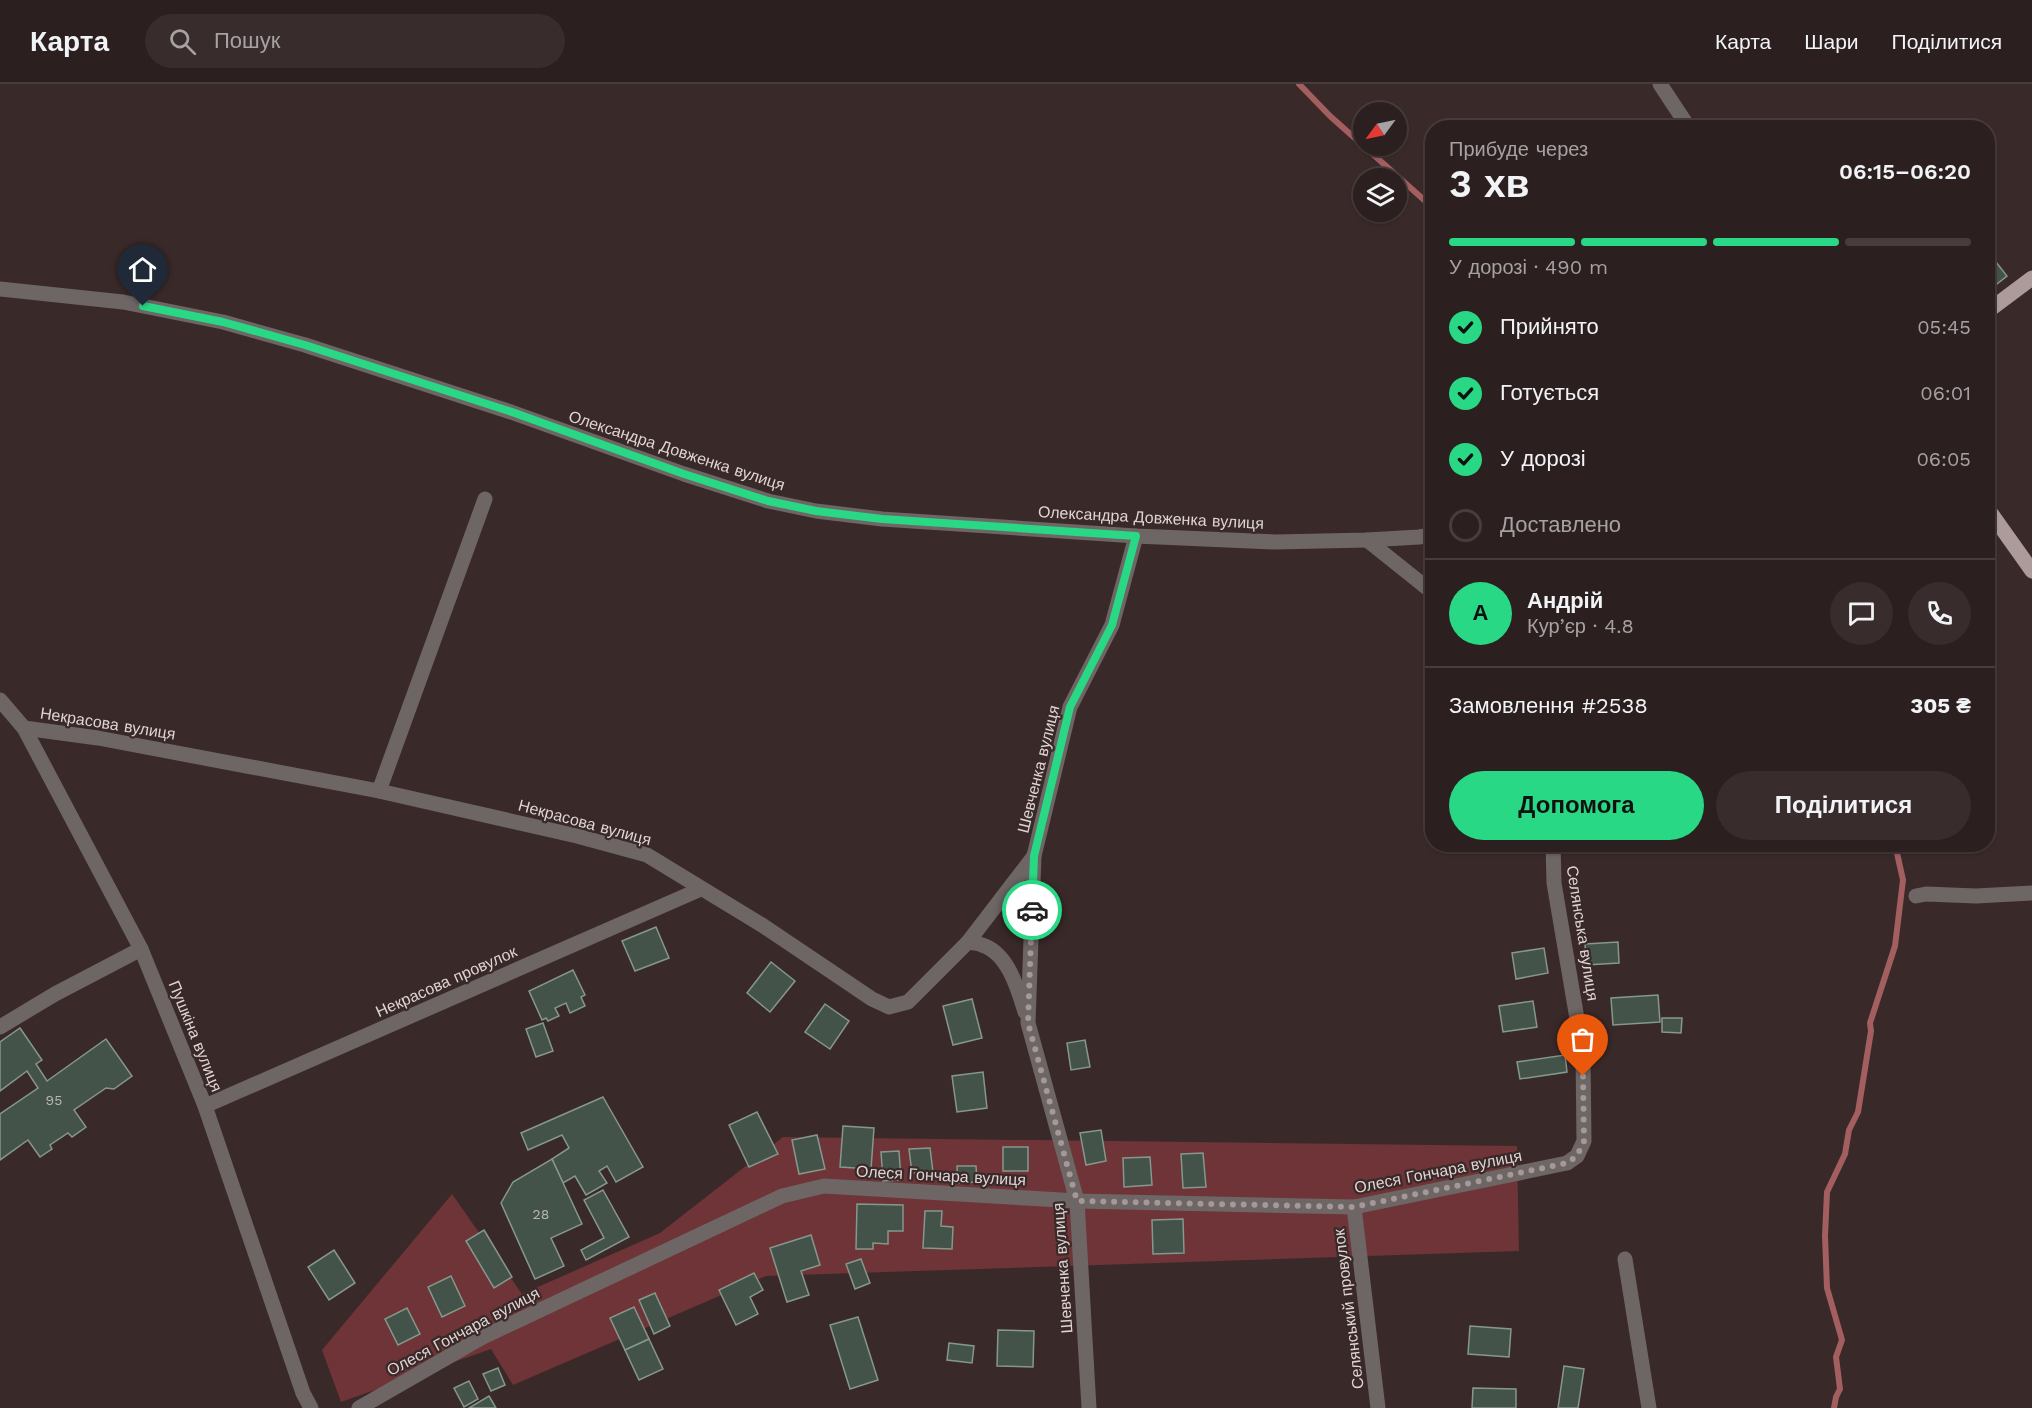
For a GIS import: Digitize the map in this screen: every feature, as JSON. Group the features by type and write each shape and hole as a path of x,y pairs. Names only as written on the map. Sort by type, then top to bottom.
{"main road":[{"path":"1995,306 2032,278"},
{"path":"1995,519 2032,570"}],"street":[{"path":"1660,84 1684,120"},
{"name":"Олександра Довженка вулиця","path":"0,289 123,302 223,322 295,342 512,412 684,474 778,503 816,511 882,519 1136,536 1275,542 1425,536"},
{"path":"380,791 485,499"},
{"name":"Шевченка вулиця","path":"1028,1023 1034,856 1070,707 1112,625 1136,536"},
{"path":"1367,540 1425,586"},
{"name":"Пушкіна вулиця","path":"0,700 24,728 141,950 205,1106 303,1393 311,1408"},
{"name":"Некрасова вулиця","path":"24,728 98,738 380,791 577,836 647,855 762,925 872,999 889,1007 908,1002 968,942 1034,856"},
{"name":"Селянська вулиця","path":"1553,852 1554,883 1583,1054 1584,1141 1577,1156 1567,1163"},
{"name":"Некрасова провулок","path":"205,1106 701,889"},
{"path":"1916,896 2032,893"},
{"name":"Шевченка вулиця","path":"968,942 983,945 995,952 1016,982 1077,1201 1089,1408"},
{"path":"0,1027 55,994 141,950"},
{"name":"Олеся Гончара вулиця","path":"359,1408 481,1338 782,1196 824,1186 1077,1201 1354,1207 1567,1163"},
{"name":"Селянський провулок","path":"1354,1207 1378,1408"},
{"path":"1625,1259 1649,1408"}],"shaded area":[{"path":"783,1137 1517,1146 1519,1251 766,1276 513,1385 491,1349 341,1402 322,1350 452,1194 522,1294 660,1233"}],"building":[{"path":"1995,261 2007,276 1995,285"},
{"path":"656,927 669,958 635,971 622,941"},
{"path":"1618,942 1619,963 1586,965 1585,944"},
{"path":"1544,948 1548,973 1516,979 1512,953"},
{"path":"771,962 795,981 770,1012 747,993"},
{"path":"573,970 585,995 581,997 585,1006 570,1013 566,1003 555,1008 559,1016 548,1021 546,1018 542,1020 529,991"},
{"path":"1658,995 1660,1022 1613,1025 1611,998"},
{"path":"972,999 982,1038 953,1045 943,1006"},
{"path":"1533,1001 1537,1027 1503,1032 1499,1006"},
{"path":"825,1004 849,1021 830,1049 805,1032"},
{"path":"1662,1018 1682,1018 1681,1033 1662,1032"},
{"path":"543,1023 553,1051 536,1057 526,1029"},
{"path":"20,1028 42,1060 36,1064 47,1081 106,1039 132,1076 114,1089 106,1088 74,1110 86,1127 72,1137 68,1133 50,1145 52,1149 40,1157 28,1140 0,1160 0,1114 38,1088 27,1071 0,1091 0,1042"},
{"path":"1085,1040 1090,1067 1071,1070 1067,1043"},
{"path":"1565,1055 1567,1072 1520,1079 1517,1062"},
{"path":"983,1072 987,1108 957,1112 952,1076"},
{"path":"603,1097 643,1167 616,1182 607,1166 599,1171 607,1183 586,1195 575,1176 563,1183 552,1159 569,1148 562,1135 528,1150 521,1133"},
{"path":"757,1112 778,1154 749,1167 729,1125"},
{"path":"843,1126 874,1128 871,1169 840,1167"},
{"path":"1101,1130 1106,1161 1086,1165 1080,1133"},
{"path":"817,1135 825,1169 799,1174 792,1140"},
{"path":"1003,1147 1028,1147 1028,1171 1003,1171"},
{"path":"930,1148 933,1172 912,1173 909,1149"},
{"path":"899,1151 901,1180 883,1181 881,1152"},
{"path":"1203,1153 1206,1187 1183,1188 1181,1154"},
{"path":"1150,1157 1152,1185 1124,1187 1123,1158"},
{"path":"552,1159 582,1224 551,1238 564,1266 535,1279 501,1203 513,1182"},
{"path":"957,1166 976,1166 977,1182 958,1183"},
{"path":"603,1190 629,1237 586,1260 581,1250 604,1238 584,1200"},
{"path":"857,1204 903,1205 903,1231 888,1231 888,1244 873,1243 873,1249 856,1249"},
{"path":"925,1211 942,1211 941,1226 953,1227 952,1249 923,1248"},
{"path":"1183,1219 1184,1253 1153,1254 1152,1220"},
{"path":"484,1230 512,1277 494,1288 466,1241"},
{"path":"811,1235 820,1265 801,1271 809,1295 787,1302 770,1248"},
{"path":"334,1250 355,1283 329,1300 308,1267"},
{"path":"861,1259 870,1283 855,1289 846,1264"},
{"path":"754,1273 763,1290 750,1297 758,1314 736,1325 719,1290"},
{"path":"451,1276 465,1306 442,1317 428,1287"},
{"path":"655,1293 670,1326 654,1334 639,1300"},
{"path":"634,1307 649,1339 625,1350 610,1318"},
{"path":"407,1308 420,1334 398,1345 385,1319"},
{"path":"858,1317 878,1380 850,1389 830,1325"},
{"path":"1470,1326 1511,1329 1509,1357 1468,1354"},
{"path":"998,1330 1034,1331 1033,1367 997,1366"},
{"path":"649,1339 663,1369 639,1380 625,1350"},
{"path":"949,1343 974,1346 972,1363 947,1360"},
{"path":"1564,1366 1584,1369 1578,1408 1558,1408"},
{"path":"498,1368 505,1385 491,1391 483,1374"},
{"path":"469,1381 478,1399 464,1407 454,1388"},
{"path":"1473,1388 1516,1389 1516,1408 1472,1408"},
{"path":"489,1396 496,1408 469,1408"}],"waterway":[{"path":"1299,84 1330,116 1425,201"},
{"path":"1834,1408 1840,1389 1836,1357 1842,1340 1827,1288 1825,1236 1827,1192 1845,1154 1849,1130 1858,1112 1871,1031 1870,1023 1895,946 1903,880 1897,852"}],"way so far":[{"path":"1032,910 1028,1023 1077,1201 1354,1207 1567,1163 1577,1156 1584,1141 1583,1076"}],"route":[{"path":"143,306 223,322 305,345 512,412 684,474 768,501 816,511 882,519 1136,536 1112,625 1070,707 1050,798 1034,856 1032,910"}]}
